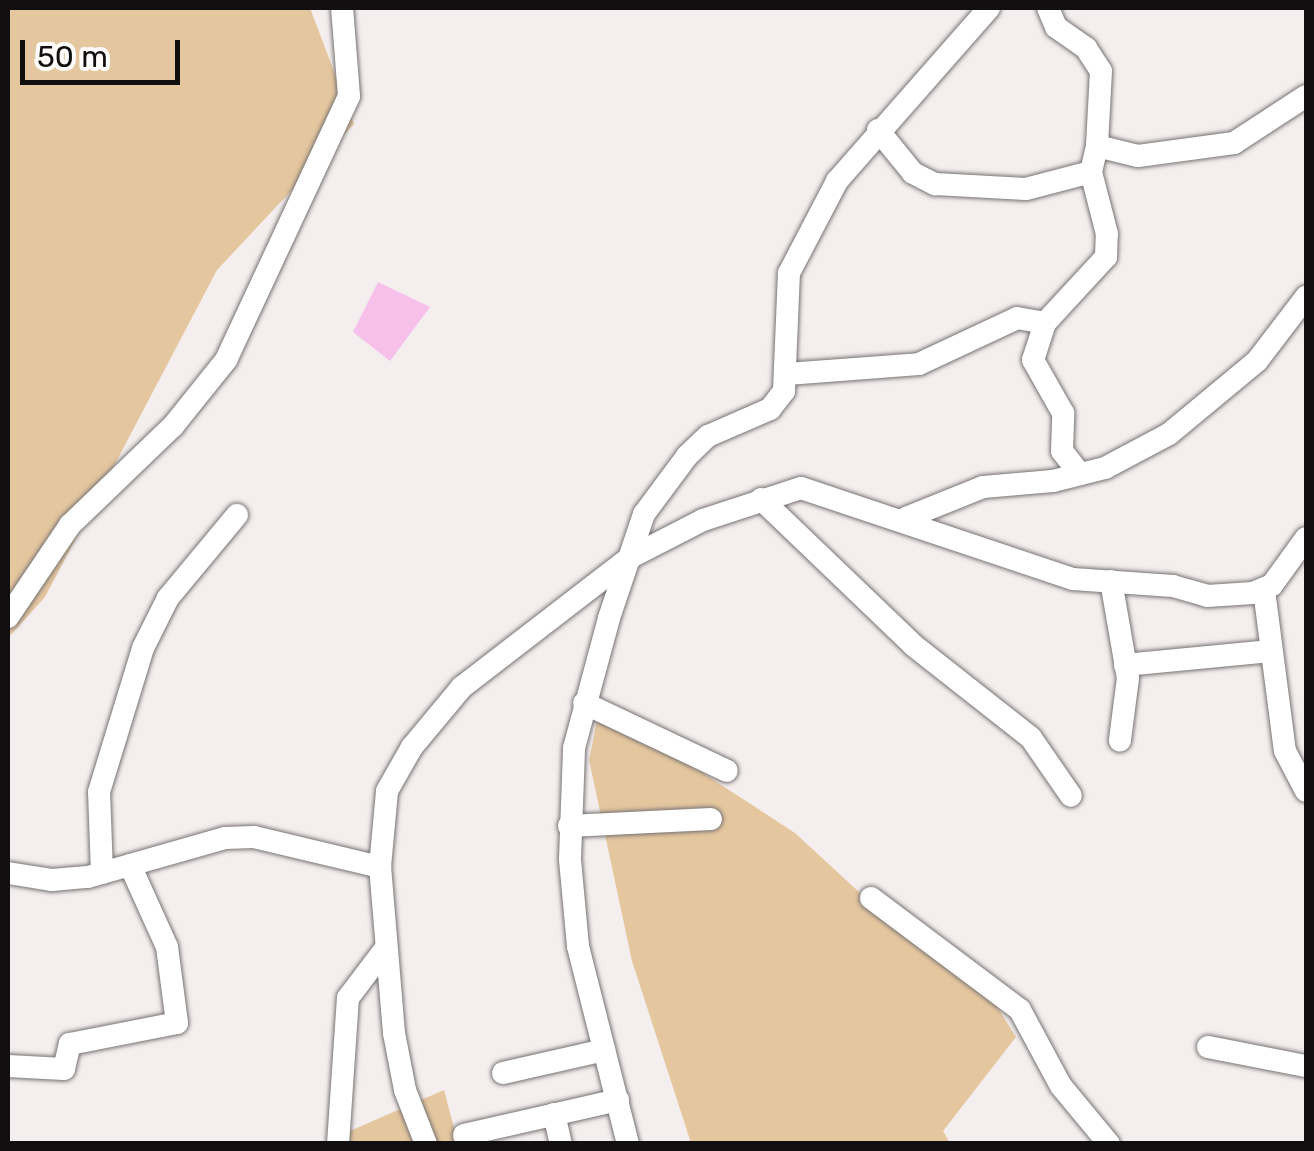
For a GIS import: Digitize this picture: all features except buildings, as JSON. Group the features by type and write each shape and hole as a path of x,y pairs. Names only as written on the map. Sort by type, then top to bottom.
{"street":[{"path":"8,617 70,525 173,426 226,360 350,96 342,8"},
{"path":"628,1144 578,946 569,826 584,703 630,557 644,514 687,456 708,436 770,409 784,391 789,273 836,181 989,8"},
{"path":"1048,8 1056,26 1086,48 1101,71 1097,146 1091,172 1106,257 1045,323 1034,368 1063,412 1062,452 1080,474"},
{"path":"1097,146 1138,156 1234,143 1306,96"},
{"path":"878,130 913,173 935,184 1041,188 1091,172"},
{"path":"906,518 982,487 1080,474 1189,420 1258,360 1306,297"},
{"path":"787,374 919,364 1016,318 1045,323"},
{"path":"426,1144 398,1065 385,949 380,868 388,791 442,710 516,642 630,557 761,499 815,490 906,518 1073,579 1207,596 1264,590 1281,578 1306,538"},
{"path":"761,499 914,644 1031,738 1071,796"},
{"path":"102,873 102,774 148,636 168,598 237,515"},
{"path":"1111,581 1126,665 1128,704 1120,740"},
{"path":"1264,590 1285,751 1306,791"},
{"path":"1126,665 1270,651"},
{"path":"584,703 727,770"},
{"path":"569,826 711,819"},
{"path":"8,872 52,880 102,873 224,838 254,837 380,868"},
{"path":"8,1066 64,1069 70,1044 177,1023 167,947 130,865"},
{"path":"871,898 1012,1002 1061,1086 1109,1144"},
{"path":"338,1144 348,998 385,949"},
{"path":"1208,1047 1306,1066"},
{"path":"503,1073 604,1050"},
{"path":"464,1135 511,1134 554,1114 618,1100"},
{"path":"554,1114 561,1144"}],"shaded area":[{"path":"8,8 310,8 354,124 217,270 45,597 8,638"},
{"path":"378,282 430,307 390,361 353,332"},
{"path":"600,706 795,833 871,903 986,989 1016,1037 943,1131 950,1143 691,1143 632,961 589,760"},
{"path":"444,1090 458,1143 320,1144"}]}
